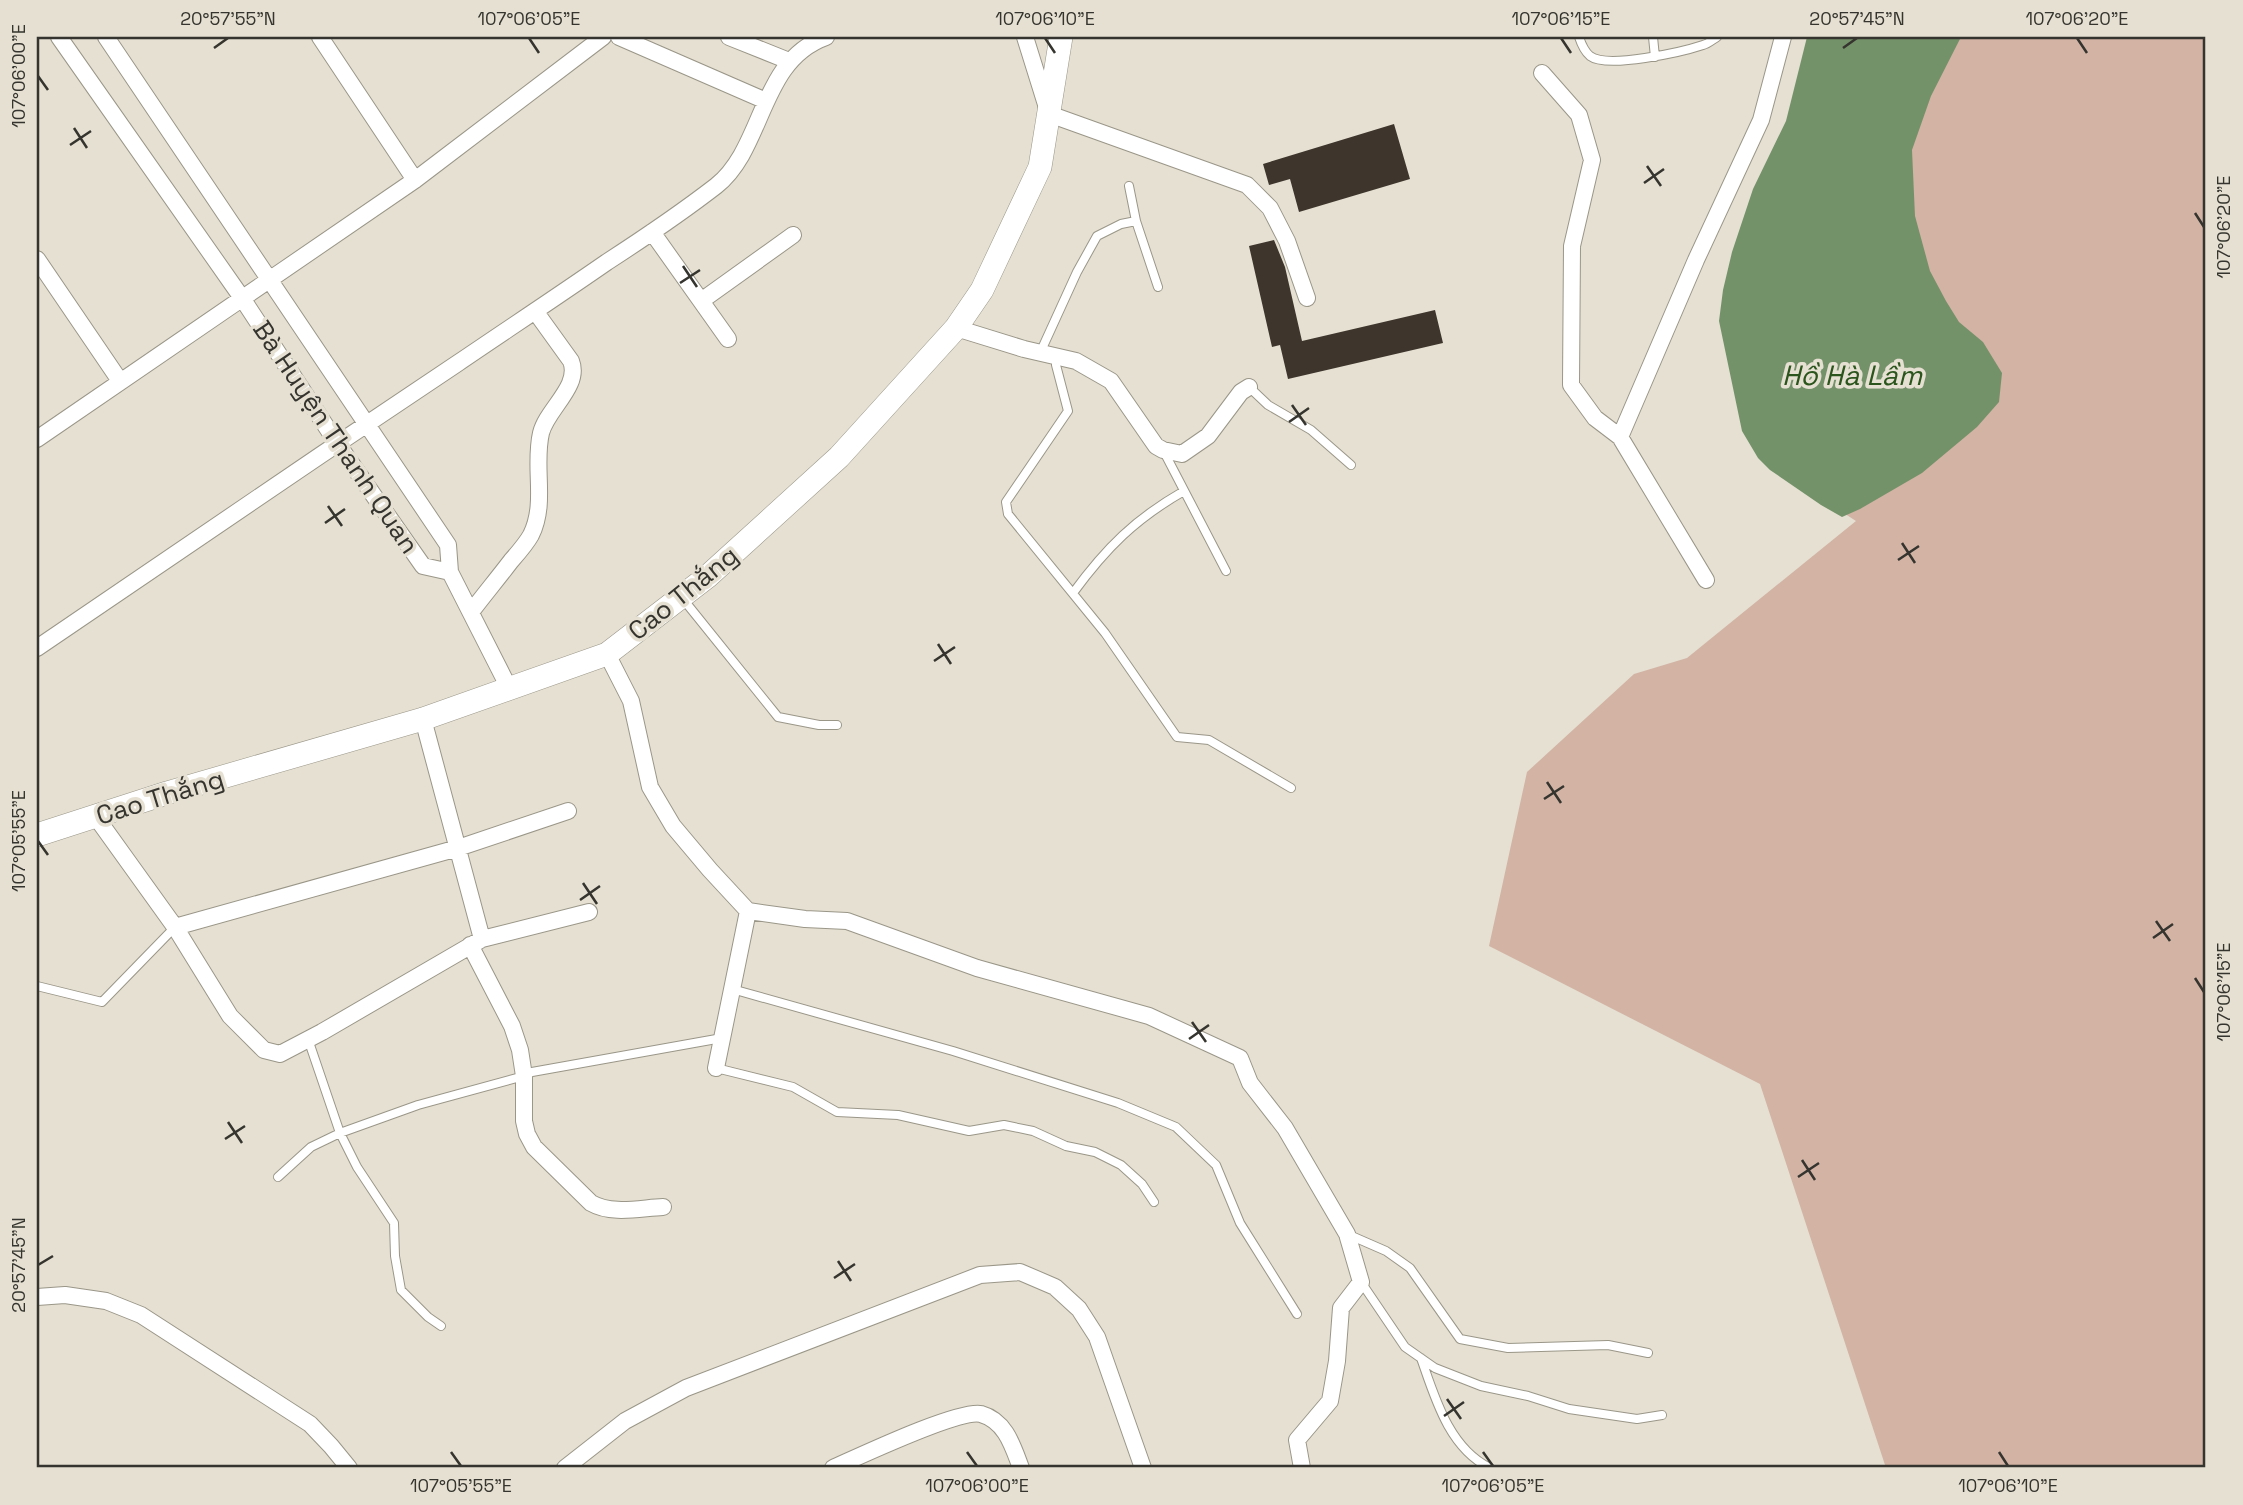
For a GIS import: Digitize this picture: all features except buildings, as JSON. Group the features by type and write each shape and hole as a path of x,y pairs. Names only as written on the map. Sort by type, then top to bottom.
{"main road":[{"name":"Cao Thắng","path":"37,835 167,793 424,719 607,654 707,577 839,457 956,328 982,290 1040,167 1061,37"}],"street":[{"name":"Bà Huyện Thanh Quan","path":"59,37 242,298 337,443 423,566 450,572 449,545 106,37"},
{"path":"320,37 415,180"},
{"path":"37,439 415,180 603,37"},
{"path":"619,37 766,101"},
{"path":"729,37 789,61"},
{"path":"37,648 718,185 740,158 766,101 789,61 803,49 826,37"},
{"path":"1025,37 1049,114 1247,185 1270,208 1287,240 1307,298"},
{"path":"1620,437 1696,260 1761,120 1783,37"},
{"path":"1542,73 1578,115 1592,160 1572,246 1571,385 1595,418 1620,437 1706,580"},
{"path":"652,232 728,339"},
{"path":"701,301 793,235"},
{"path":"37,259 43,280 120,382"},
{"path":"471,612 530,537 538,509 539,447 542,431 547,417 573,379 574,369 570,361 535,311"},
{"path":"956,328 1076,361 1111,382 1156,446 1182,454 1208,436 1241,392 1249,387"},
{"path":"450,572 509,688"},
{"path":"607,654 631,701 650,787 673,826 748,911 846,921 977,968 1149,1016 1240,1058 1250,1083 1306,1161 1347,1234 1361,1282 1341,1308 1337,1361 1330,1401 1297,1440 1302,1468"},
{"path":"424,719 458,848 476,942 520,1050 527,1134 534,1147 591,1203 608,1210 663,1207"},
{"path":"175,927 458,848 568,811"},
{"path":"96,817 175,927 230,1016 264,1050 280,1054 476,942 589,912"},
{"path":"716,1068 748,911"},
{"path":"565,1468 625,1420 686,1388 980,1275 1020,1272 1055,1287 1079,1309 1097,1337 1143,1468"},
{"path":"37,1297 65,1295 106,1301 141,1315 310,1424 349,1468"},
{"path":"833,1468 956,1416 979,1414 998,1423 1011,1439 1021,1468"}],"lane":[{"path":"1579,37 1590,57 1603,61 1655,57 1706,44 1717,37"},
{"path":"1653,37 1655,57"},
{"path":"1129,186 1136,221 1158,287"},
{"path":"1136,221 1121,224 1097,236 1077,272 1048,355 1056,365 1068,411 1006,502 1008,514 1105,633 1177,737 1209,740 1291,788"},
{"path":"1249,387 1268,405 1311,430 1351,465"},
{"path":"1163,450 1226,571"},
{"path":"1073,593 1096,561 1129,528 1153,508 1184,491"},
{"path":"681,597 778,717 819,725 837,725"},
{"path":"37,986 102,1002 175,927"},
{"path":"732,989 953,1051 1118,1103 1176,1127 1216,1165 1240,1223 1297,1314"},
{"path":"278,1177 311,1147 340,1133 418,1105 532,1072 722,1038"},
{"path":"309,1039 340,1133 357,1167 394,1223 395,1256 401,1290 441,1326"},
{"path":"716,1068 793,1087 837,1112 898,1115 969,1131 1004,1125 1034,1131 1066,1146 1095,1152 1121,1165 1142,1184 1154,1202"},
{"path":"1347,1234 1386,1251 1410,1268 1460,1339 1508,1348 1608,1345 1648,1353"},
{"path":"1361,1282 1405,1347 1435,1368 1481,1386 1528,1396 1569,1409 1637,1419 1662,1415"},
{"path":"1421,1358 1453,1436 1481,1464 1490,1468"}],"shaded area":[{"path":"1809,37 2206,37 2206,1468 1886,1468 1760,1084 1489,946 1527,772 1634,674 1687,658 1856,521 1773,467 1792,103"}],"water":[{"name":"Hồ Hà Lầm","path":"1807,37 1961,37 1931,96 1912,150 1915,216 1930,271 1946,301 1959,322 1983,342 2002,373 1999,402 1977,427 1922,473 1842,517 1770,470 1758,458 1742,431 1719,321 1732,252 1753,189 1786,121"}]}
